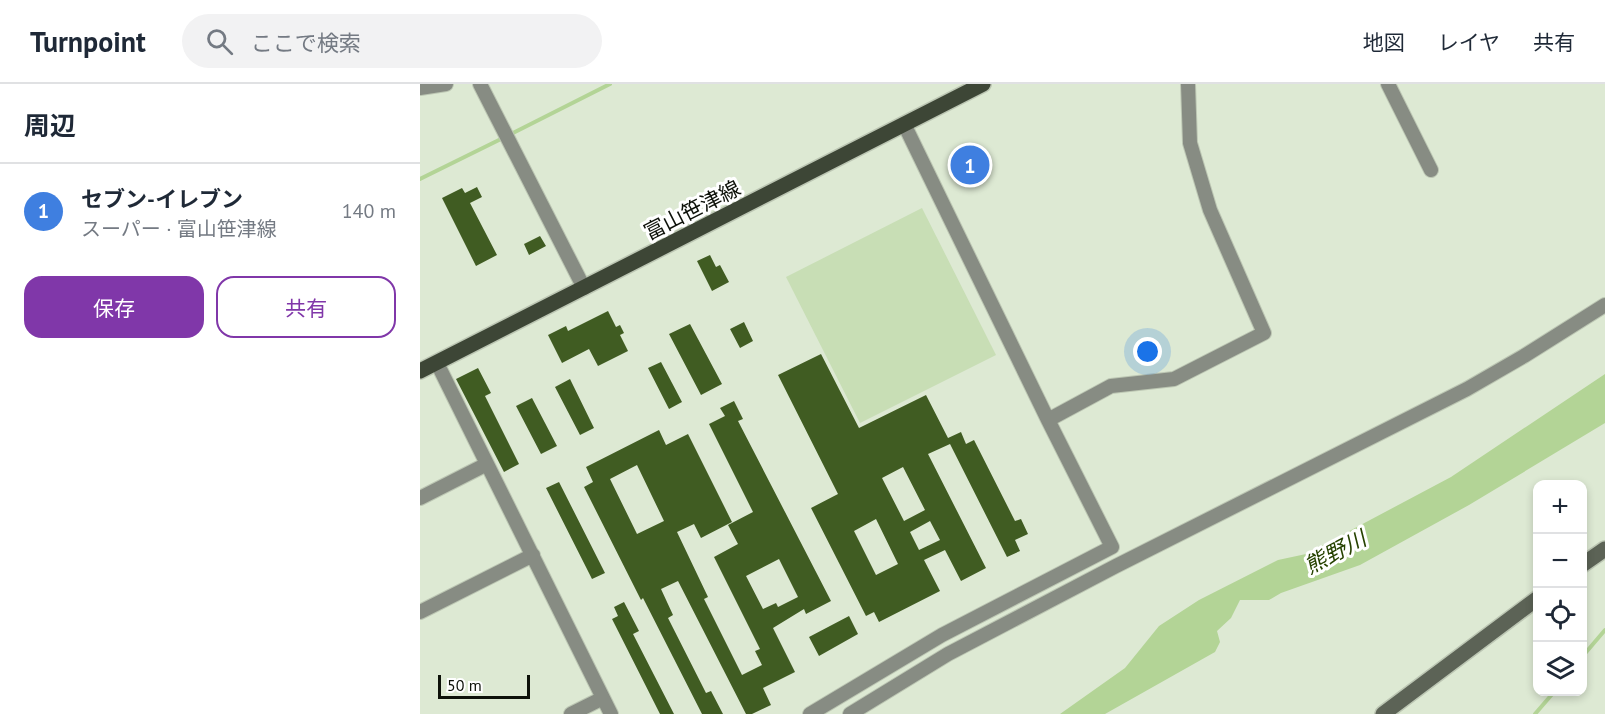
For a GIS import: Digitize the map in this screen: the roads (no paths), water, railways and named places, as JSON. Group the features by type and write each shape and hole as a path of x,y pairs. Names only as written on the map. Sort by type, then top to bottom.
{"main road":[{"name":"富山笹津線","path":"420,371 983,84"}],"street":[{"path":"420,88 446,84"},
{"path":"480,84 585,288"},
{"path":"1047,420 1112,386 1174,379 1264,333 1210,210 1190,143 1188,84"},
{"path":"1388,84 1431,170"},
{"path":"810,714 942,635 1112,547 1047,420 904,124"},
{"path":"850,714 958,648 1467,389 1605,304"},
{"path":"437,363 611,714"},
{"path":"420,498 487,464"},
{"path":"1587,562 1605,549"},
{"path":"420,612 532,555"},
{"path":"1383,714 1533,602"},
{"path":"571,714 603,698"}],"water":[{"name":"熊野川","path":"1605,374 1605,423 1469,505 1360,565 1281,593 1269,600 1240,600 1231,618 1217,631 1220,642 1215,652 1105,714 1060,714 1125,668 1159,626 1199,600 1278,560 1306,554 1451,477"}],"waterway":[{"path":"509,135 610,84"},
{"path":"420,179 503,138"},
{"path":"1587,651 1605,630"},
{"path":"1535,714 1551,696"}],"place":[{"name":"セブン-イレブン","path":"970,165"}]}
